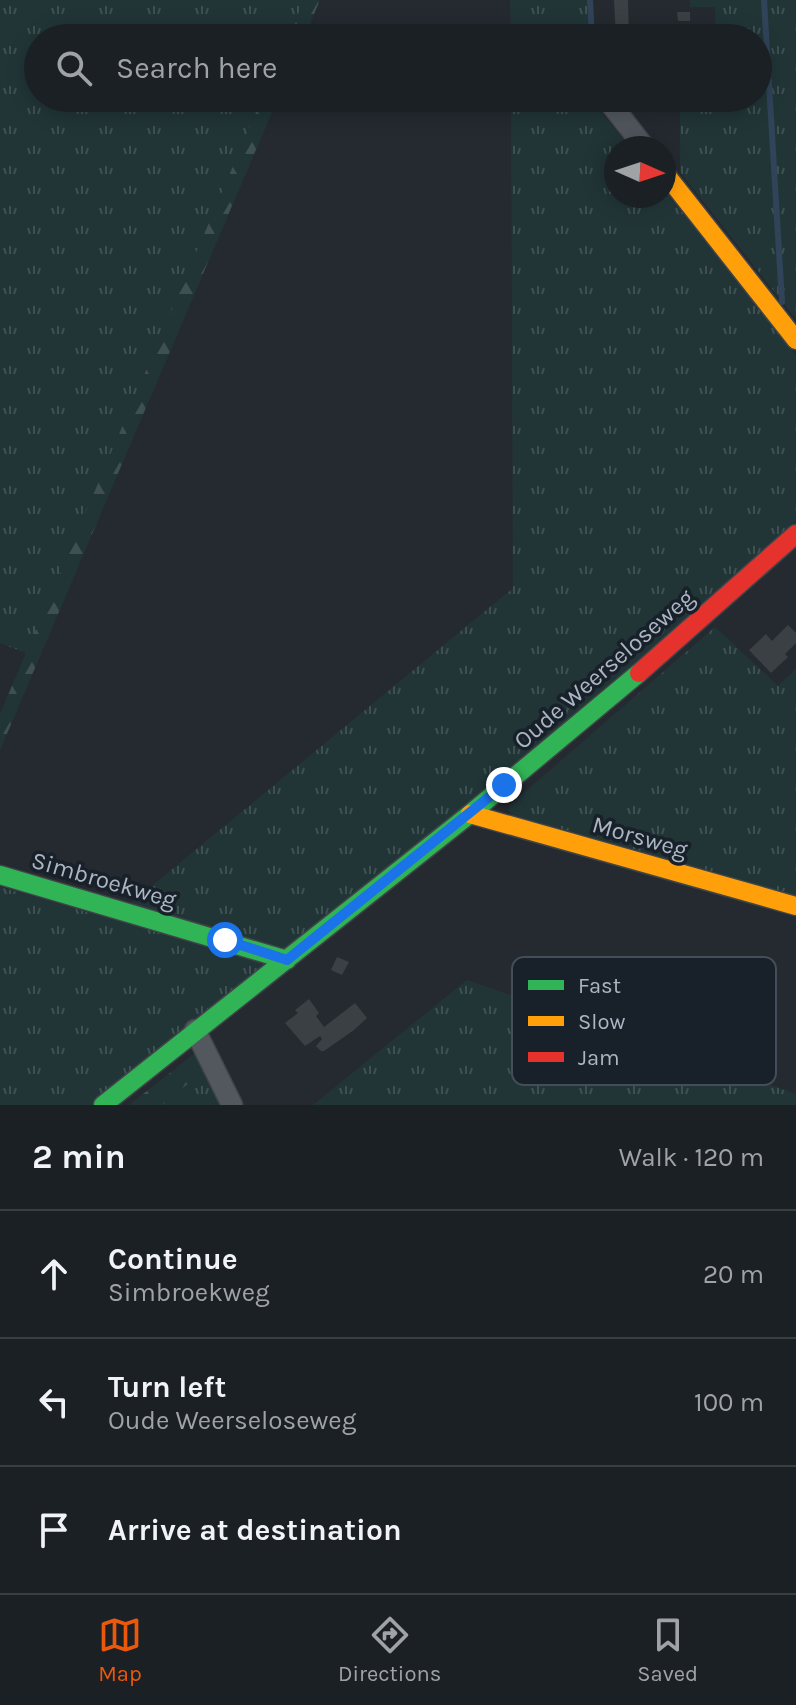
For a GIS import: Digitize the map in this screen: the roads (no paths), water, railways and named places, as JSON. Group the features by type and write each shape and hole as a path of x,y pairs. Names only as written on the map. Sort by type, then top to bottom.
{"street":[{"path":"617,112 636,136"},
{"path":"676,187 796,340"},
{"name":"Oude Weerseloseweg","path":"103,1105 470,814 638,674 796,534"},
{"name":"Morsweg","path":"470,814 796,906"},
{"name":"Simbroekweg","path":"0,875 287,960"},
{"path":"195,1030 232,1105"}],"waterway":[{"path":"590,0 591,24"},
{"path":"764,0 765,24"},
{"path":"771,112 782,302"}]}
